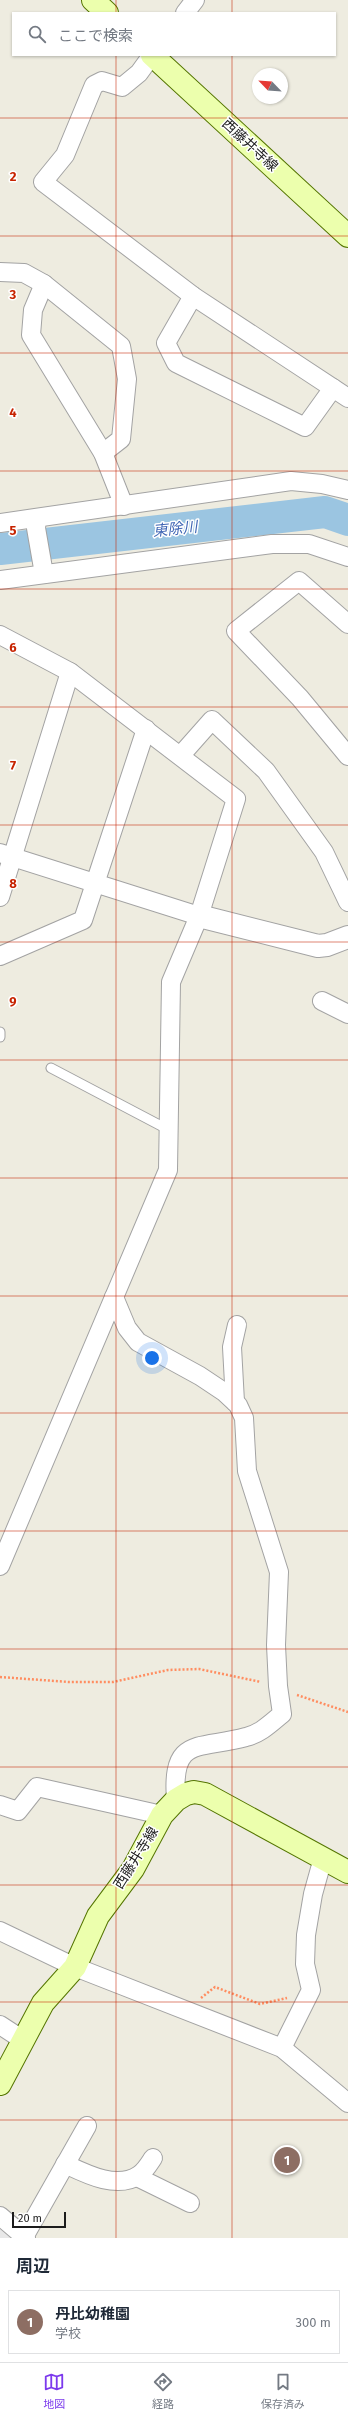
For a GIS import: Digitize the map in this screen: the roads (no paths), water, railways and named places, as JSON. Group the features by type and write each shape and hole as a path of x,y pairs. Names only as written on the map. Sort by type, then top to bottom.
{"main road":[{"path":"93,0 106,12"},
{"name":"西藤井寺線","path":"153,56 348,236"},
{"path":"169,1808 194,1792 205,1794 348,1872"},
{"name":"西藤井寺線","path":"0,2084 43,2003 75,1967 98,1916 133,1869 169,1808"}],"street":[{"path":"186,12 195,0"},
{"path":"151,56 139,73 122,87 102,80 94,85 65,155 43,182 193,296 348,398"},
{"path":"0,272 24,273 44,284 121,346 127,379 121,439 103,453"},
{"path":"44,284 33,310 31,335 103,453 124,506"},
{"path":"193,296 166,343 176,363 304,427 333,388"},
{"path":"0,523 36,523 124,506 291,482 322,484 348,490"},
{"path":"36,523 43,570"},
{"path":"0,580 43,570 272,544 309,544 348,557"},
{"path":"348,624 299,581 236,631 300,698 348,756"},
{"path":"0,635 70,672 236,799 199,916 171,982 168,1170 0,1566"},
{"path":"0,897 7,855 70,672"},
{"path":"180,756 212,720 266,771 324,852 348,902"},
{"path":"0,956 83,920 146,729"},
{"path":"7,855 199,916 318,946 327,945 348,937"},
{"path":"322,1001 348,1014"},
{"path":"0,1805 18,1811 37,1787 169,1808 174,1778 179,1761 188,1750 205,1744 247,1737 264,1729 282,1714 278,1686 276,1645 279,1572 247,1471 244,1418 234,1402 224,1392 200,1376 138,1342 127,1328 114,1297"},
{"path":"234,1402 232,1347 237,1325"},
{"path":"282,2048 309,1992 305,1964 306,1935 313,1894 323,1858"},
{"path":"0,1931 75,1967 282,2048 348,2103"},
{"path":"0,2025 23,2040"},
{"path":"0,2216 25,2238 87,2126"},
{"path":"137,2177 153,2158"},
{"path":"66,2164 95,2178 110,2181 137,2177 190,2203"}],"lane":[{"path":"0,1032 0,1037"},
{"path":"51,1068 169,1130"}],"waterway":[{"name":"東除川","path":"0,549 325,512 348,520"}],"place":[{"name":"丹比幼稚園","path":"287,2160"}]}
